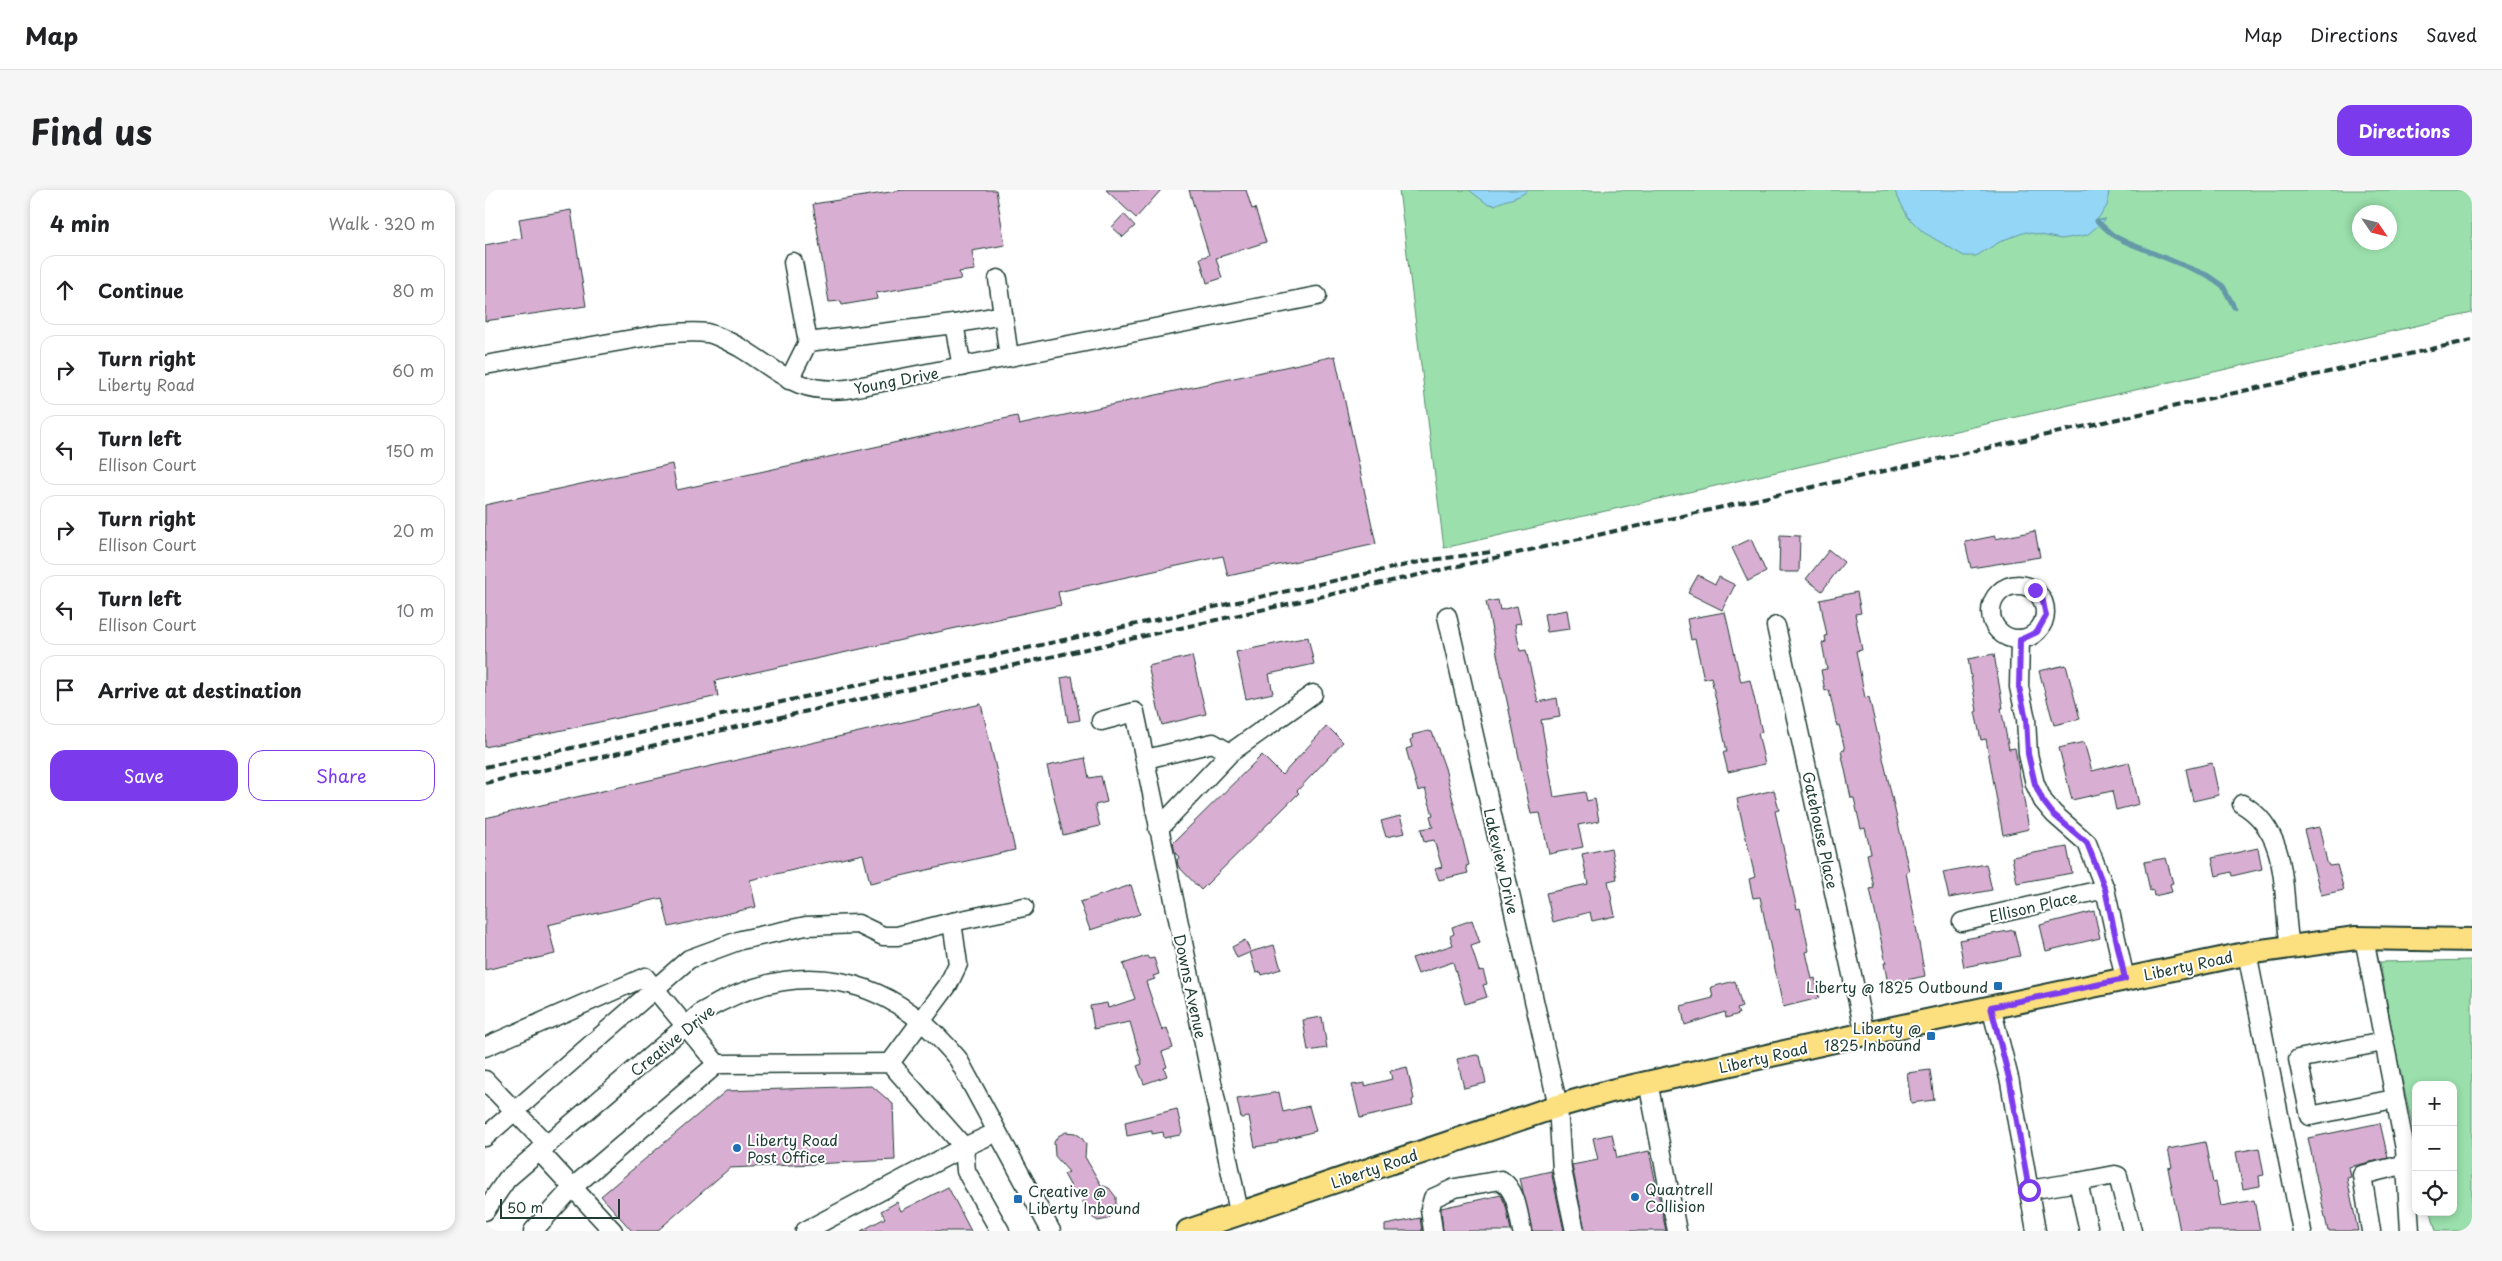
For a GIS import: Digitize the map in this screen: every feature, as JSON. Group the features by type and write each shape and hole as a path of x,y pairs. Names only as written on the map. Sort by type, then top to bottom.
{"main road":[{"name":"Liberty Road","path":"1189,1231 1212,1227 1239,1212 1558,1106 1648,1082 2247,953 2364,938 2472,940"}],"street":[{"path":"789,380 808,342 793,262"},
{"path":"998,279 1009,357"},
{"name":"Young Drive","path":"485,365 661,334 708,333 728,341 789,380 813,389 832,391 1317,296"},
{"path":"808,342 954,324 1003,314"},
{"path":"954,324 962,367"},
{"name":"Lakeview Drive","path":"1447,616 1558,1106 1561,1170 1575,1231"},
{"name":"Gatehouse Place","path":"1776,626 1865,1034"},
{"path":"2020,640 2019,687 2026,719 2028,754 2035,784 2043,801 2053,814 2087,843 2105,889 2125,979"},
{"path":"1158,830 1230,753 1313,694"},
{"name":"Downs Avenue","path":"1101,721 1135,712 1146,758 1158,830 1239,1212"},
{"path":"1146,758 1213,743 1230,753"},
{"path":"2242,804 2253,810 2269,827 2277,847 2282,870 2286,924 2290,946"},
{"name":"Ellison Place","path":"1962,922 2105,889"},
{"path":"485,1137 689,959 741,940 806,926 858,924 883,936 897,936 952,922 1025,907"},
{"path":"889,1062 948,985 958,964 952,922"},
{"path":"2364,938 2406,1164 2410,1231"},
{"path":"2247,953 2303,1231"},
{"path":"485,1047 645,977 717,1064"},
{"name":"Creative Drive","path":"485,1211 507,1179 702,1012 727,997 755,987 785,980 813,979 863,988 887,997 922,1020 942,1039 958,1059 1051,1231"},
{"path":"1991,1007 2010,1082 2036,1231"},
{"path":"2383,1042 2298,1059 2310,1116 2394,1099"},
{"path":"533,1231 573,1187 717,1064 889,1062 964,1147 966,1171 1000,1231"},
{"path":"486,1082 515,1112 573,1187 613,1231"},
{"path":"1648,1082 1677,1231"},
{"path":"805,1231 964,1147 997,1132"},
{"path":"2371,1231 2362,1175 2406,1164"},
{"path":"2029,1190 2118,1176 2132,1231"},
{"path":"1433,1231 1430,1209 1433,1198 1455,1188 1501,1180 1509,1186 1513,1195 1522,1231"},
{"path":"2078,1182 2089,1231"}],"green space":[{"path":"1399,190 2472,190 2472,313 1444,548"},
{"path":"2472,960 2472,1231 2436,1231 2432,1216 2457,1216 2457,1081 2412,1081 2412,1123 2395,1048 2380,962"}],"water":[{"path":"1469,190 1528,190 1495,205 1486,203"},
{"path":"1894,190 2109,190 2107,206 2097,220 2106,219 2087,235 2061,239 2026,232 2003,240 1976,256 1964,256 1923,232 1908,217"}],"building":[{"path":"903,190 996,190 1005,245 972,251 975,270 959,272 961,279 876,293 877,299 842,305 841,301 829,302 813,204"},
{"path":"1106,190 1161,190 1136,218"},
{"path":"1189,190 1246,190 1252,209 1255,208 1266,242 1216,258 1222,278 1207,283 1200,258 1209,255"},
{"path":"571,210 586,306 485,321 485,245 522,238 519,219"},
{"path":"1124,214 1135,226 1123,237 1112,227"},
{"path":"1335,356 1376,544 1228,576 1223,556 1058,592 1061,605 715,681 718,696 485,747 485,505 672,464 677,490 1017,416 1019,425"},
{"path":"2035,531 2040,557 1971,568 1965,542 1995,536 1995,539"},
{"path":"1780,535 1800,536 1799,572 1779,572"},
{"path":"1751,539 1766,572 1748,581 1732,548"},
{"path":"1829,550 1844,562 1822,591 1806,579"},
{"path":"1698,575 1715,584 1719,577 1735,585 1722,610 1688,593"},
{"path":"1857,592 1861,613 1855,614 1862,650 1856,651 1865,698 1869,697 1909,871 1906,872 1925,976 1888,984 1884,963 1886,963 1870,889 1874,888 1867,854 1871,853 1865,828 1861,829 1854,798 1851,798 1841,751 1845,750 1839,725 1837,726 1829,690 1825,691 1821,670 1827,669 1822,643 1826,642 1825,636 1827,636 1820,600"},
{"path":"1498,600 1500,610 1517,606 1521,623 1515,624 1520,651 1526,650 1538,702 1557,698 1560,717 1541,720 1554,797 1585,792 1587,801 1595,799 1599,821 1578,825 1583,847 1549,854 1540,813 1531,814 1486,602"},
{"path":"1567,610 1570,629 1547,632 1544,614"},
{"path":"1725,612 1741,682 1750,680 1762,732 1758,733 1765,764 1728,772 1723,752 1727,752 1711,677 1704,679 1695,639 1691,640 1687,619"},
{"path":"1308,637 1314,664 1269,674 1273,693 1246,699 1236,652"},
{"path":"1994,654 2003,708 2001,708 2009,749 2015,748 2029,829 2003,835 1986,739 1981,740 1975,712 1977,711 1968,659"},
{"path":"1192,656 1206,714 1162,725 1148,666"},
{"path":"2066,665 2080,719 2054,725 2039,671"},
{"path":"1072,676 1080,720 1068,722 1061,678"},
{"path":"981,704 1015,850 870,883 863,854 750,880 756,907 669,927 662,898 548,925 555,954 485,970 485,818"},
{"path":"1327,726 1343,742 1297,791 1299,793 1201,890 1178,866 1177,860 1179,857 1175,853 1173,843 1262,755 1282,775"},
{"path":"1428,731 1432,732 1445,768 1469,865 1466,866 1468,873 1439,880 1435,869 1442,867 1434,840 1424,842 1421,829 1433,827 1430,816 1433,815 1425,789 1418,791 1406,749 1412,747 1410,740 1413,738 1412,735"},
{"path":"2084,742 2092,771 2129,762 2139,804 2116,810 2112,791 2072,800 2059,748"},
{"path":"1085,758 1089,778 1101,776 1107,802 1095,805 1100,826 1063,835 1047,766"},
{"path":"2212,763 2219,795 2193,801 2186,769"},
{"path":"1774,790 1779,810 1775,811 1797,909 1800,908 1809,951 1806,952 1812,979 1815,978 1819,998 1783,1007 1760,897 1753,898 1749,879 1755,877 1737,799"},
{"path":"1400,816 1405,833 1386,837 1381,821"},
{"path":"2319,827 2327,862 2329,866 2337,865 2344,890 2321,895 2304,830"},
{"path":"2067,847 2072,873 2017,883 2012,857"},
{"path":"1611,848 1617,879 1608,881 1615,916 1592,921 1590,912 1553,922 1546,893 1588,884 1582,854"},
{"path":"2258,848 2262,869 2232,876 2231,872 2216,876 2212,858"},
{"path":"2166,858 2173,883 2170,884 2172,892 2154,896 2153,890 2150,891 2144,862"},
{"path":"1986,864 1992,890 1949,898 1943,872"},
{"path":"1131,885 1140,914 1090,930 1080,902"},
{"path":"2094,911 2100,938 2046,951 2040,925"},
{"path":"1472,920 1480,943 1471,946 1479,971 1483,970 1487,984 1483,985 1487,997 1465,1004 1453,962 1418,974 1412,958 1453,945 1450,936 1454,934 1452,927"},
{"path":"2014,930 2020,956 1964,967 1959,940"},
{"path":"1245,940 1251,952 1237,958 1232,947"},
{"path":"1274,945 1281,969 1262,975 1261,972 1256,973 1250,952"},
{"path":"1147,956 1149,959 1154,958 1159,974 1153,976 1155,979 1146,982 1162,1030 1167,1028 1173,1048 1162,1052 1167,1067 1164,1068 1167,1076 1144,1084 1137,1066 1142,1064 1130,1022 1094,1029 1090,1006 1107,1003 1108,1008 1135,999 1123,964"},
{"path":"1735,981 1742,1007 1737,1009 1739,1014 1726,1018 1725,1012 1685,1025 1681,1006 1713,998 1711,987"},
{"path":"1322,1017 1327,1048 1308,1051 1303,1020"},
{"path":"1476,1055 1480,1056 1486,1083 1464,1088 1457,1059"},
{"path":"1407,1067 1414,1099 1412,1100 1413,1106 1360,1118 1352,1085 1365,1083 1365,1086 1392,1079 1390,1071"},
{"path":"1930,1070 1934,1100 1911,1103 1907,1073"},
{"path":"872,1086 893,1104 895,1160 730,1168 657,1231 632,1231 601,1196 726,1091"},
{"path":"1279,1092 1283,1112 1309,1106 1316,1131 1278,1141 1278,1143 1255,1147 1249,1117 1241,1118 1237,1099"},
{"path":"1177,1109 1182,1132 1180,1135 1164,1138 1163,1132 1152,1134 1152,1131 1127,1136 1125,1122"},
{"path":"2380,1123 2388,1158 2349,1167 2351,1177 2347,1178 2358,1231 2328,1231 2308,1138"},
{"path":"1066,1132 1075,1133 1081,1137 1086,1144 1085,1157 1101,1185 1109,1188 1116,1197 1116,1211 1108,1219 1098,1221 1087,1214 1080,1193 1076,1196 1064,1174 1069,1172 1055,1156 1054,1142 1058,1136"},
{"name":"Quantrell Collision","path":"1612,1134 1617,1158 1649,1151 1666,1231 1585,1231 1572,1165 1598,1160 1593,1138"},
{"path":"2205,1142 2213,1183 2216,1182 2221,1206 2254,1200 2260,1231 2180,1231 2168,1168 2172,1167 2168,1149"},
{"path":"2259,1148 2264,1175 2259,1176 2260,1186 2243,1189 2236,1152"},
{"path":"1551,1171 1564,1231 1532,1231 1520,1178"},
{"path":"948,1187 971,1231 861,1231 885,1218 881,1211 897,1202 901,1211"},
{"path":"1501,1195 1506,1206 1511,1231 1443,1231 1441,1208"},
{"path":"1420,1218 1422,1231 1385,1231 1385,1225"}],"waterway":[{"path":"2097,221 2114,236 2126,242 2207,275 2223,286 2234,307"}],"railway":[{"path":"485,783 2472,340"},
{"path":"485,767 1424,561 1491,552"}],"place":[{"name":"Liberty @ 1825 Outbound","path":"1998,986"},
{"name":"Liberty @ 1825 Inbound","path":"1931,1036"},
{"name":"Liberty Road Post Office","path":"737,1148"},
{"name":"Quantrell Collision","path":"1635,1197"},
{"name":"Creative @ Liberty Inbound","path":"1018,1199"}],"route":[{"path":"2029,1190 2010,1082 1991,1007 2125,979 2099,869 2087,843 2071,827 2053,814 2043,801 2035,784 2028,754 2026,719 2019,687 2020,640 2037,632 2043,625 2046,616 2042,597 2035,590"}]}
